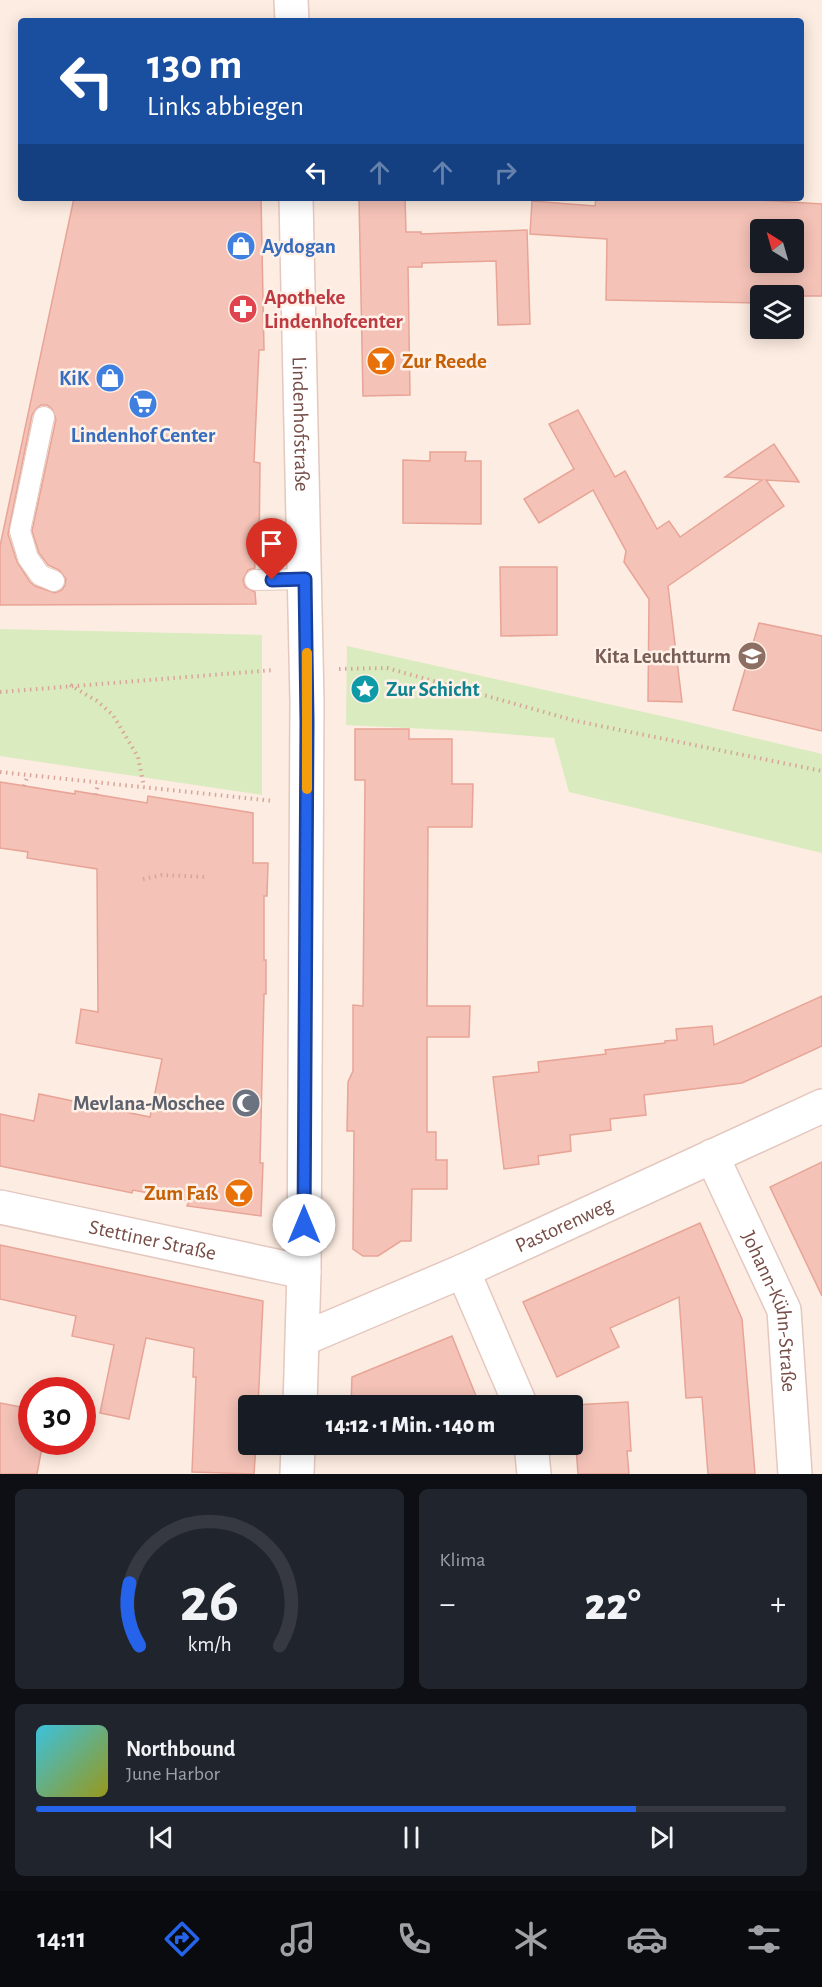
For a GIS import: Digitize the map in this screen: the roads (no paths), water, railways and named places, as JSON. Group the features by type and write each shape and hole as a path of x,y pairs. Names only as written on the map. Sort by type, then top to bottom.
{"street":[{"path":"291,0 292,18"},
{"name":"Lindenhofstraße","path":"296,201 307,669 304,1272 300,1395"},
{"name":"Pastorenweg","path":"303,1339 463,1272 822,1106"},
{"name":"Johann-Kühn-Straße","path":"712,1156 784,1310 795,1474"},
{"name":"Stettiner Straße","path":"0,1207 304,1272"},
{"path":"463,1272 516,1395"},
{"path":"297,1474 298,1455"},
{"path":"532,1455 534,1474"}],"lane":[{"path":"44,417 20,531 28,558 40,575 54,581"},
{"path":"255,580 305,579"}],"place":[{"name":"Aydogan","path":"241,246"},
{"name":"Apotheke Lindenhofcenter","path":"243,309"},
{"name":"Zur Reede","path":"381,361"},
{"name":"KiK","path":"110,378"},
{"name":"Lindenhof Center","path":"143,404"},
{"name":"Kita Leuchtturm","path":"752,656"},
{"name":"Zur Schicht","path":"365,689"},
{"name":"Mevlana-Moschee","path":"246,1103"},
{"name":"Zum Faß","path":"239,1193"}]}
